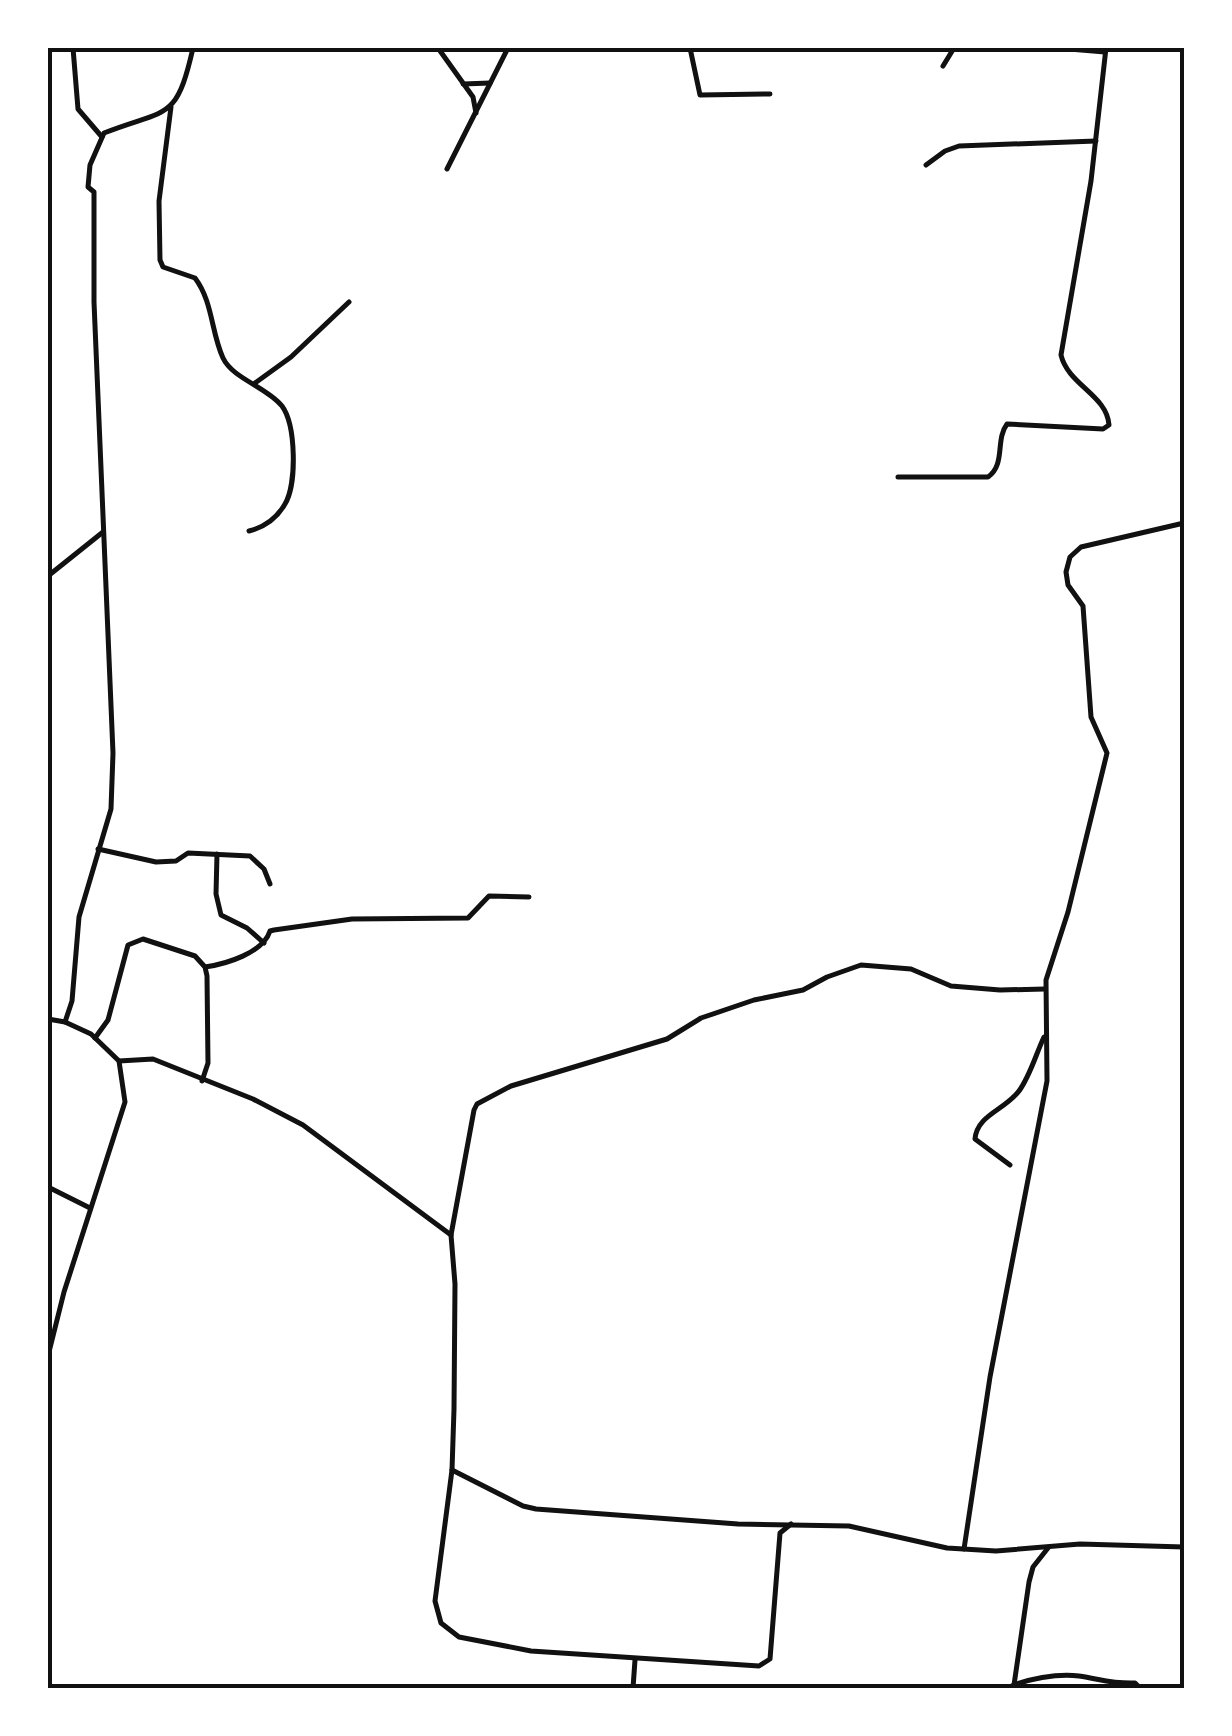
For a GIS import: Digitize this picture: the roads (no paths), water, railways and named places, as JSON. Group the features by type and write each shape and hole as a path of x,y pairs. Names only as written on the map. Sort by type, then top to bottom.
{"street":[{"path":"73,48 78,109 102,136"},
{"path":"193,48 184,82 171,108 159,201 160,260 170,270 196,278 208,302 224,360 273,396 289,418 292,472 284,506 269,523 249,531"},
{"path":"438,48 473,97 476,115"},
{"path":"448,169 508,48"},
{"path":"690,48 700,95 770,94"},
{"path":"943,66 954,48"},
{"path":"898,477 995,474 1006,424 1103,430 1110,425 1107,412 1069,375 1061,355 1096,141 1105,50 1056,48"},
{"path":"463,84 491,83"},
{"path":"66,1022 72,1000 79,917 111,809 114,753 94,302 96,232 94,192 88,188 90,165 102,136 171,108"},
{"path":"926,165 959,146 1096,141"},
{"path":"255,383 290,357 349,302"},
{"path":"964,1549 990,1377 1042,1113 1046,1081 1044,988 1099,794 1107,752 1091,717 1083,606 1068,584 1066,572 1070,557 1080,547 1184,523"},
{"path":"48,576 103,532"},
{"path":"98,849 156,862 188,854 243,855 257,860 270,884"},
{"path":"217,854 216,894 221,915 247,928 264,943"},
{"path":"205,967 223,964 264,943 274,930 352,919 468,918 489,896 528,897"},
{"path":"95,1038 108,1020 128,945 133,940 143,939 195,956 205,967 208,1063 202,1081"},
{"path":"791,1524 780,1534 777,1548 770,1658 759,1666 635,1660 487,1645 459,1637 444,1627 435,1601 452,1470 456,1284 450,1235 474,1110 477,1104 511,1086 667,1039 701,1018 754,1000 803,990 861,964 910,969 951,986 1044,988"},
{"path":"48,1018 66,1022 95,1038 119,1061 126,1102 90,1208 48,1356"},
{"path":"1010,1165 981,1146 976,1133 981,1123 1019,1091 1045,1034"},
{"path":"119,1061 153,1059 254,1099 303,1125 450,1235"},
{"path":"48,1187 90,1208"},
{"path":"452,1470 523,1506 536,1508 738,1524 849,1526 964,1549 996,1551 1050,1546 1184,1546"},
{"path":"1050,1546 1033,1568 1029,1582 1011,1687 1061,1676 1135,1683 1140,1688"},
{"path":"633,1688 635,1660"},
{"path":"1088,1678 1090,1688"}]}
